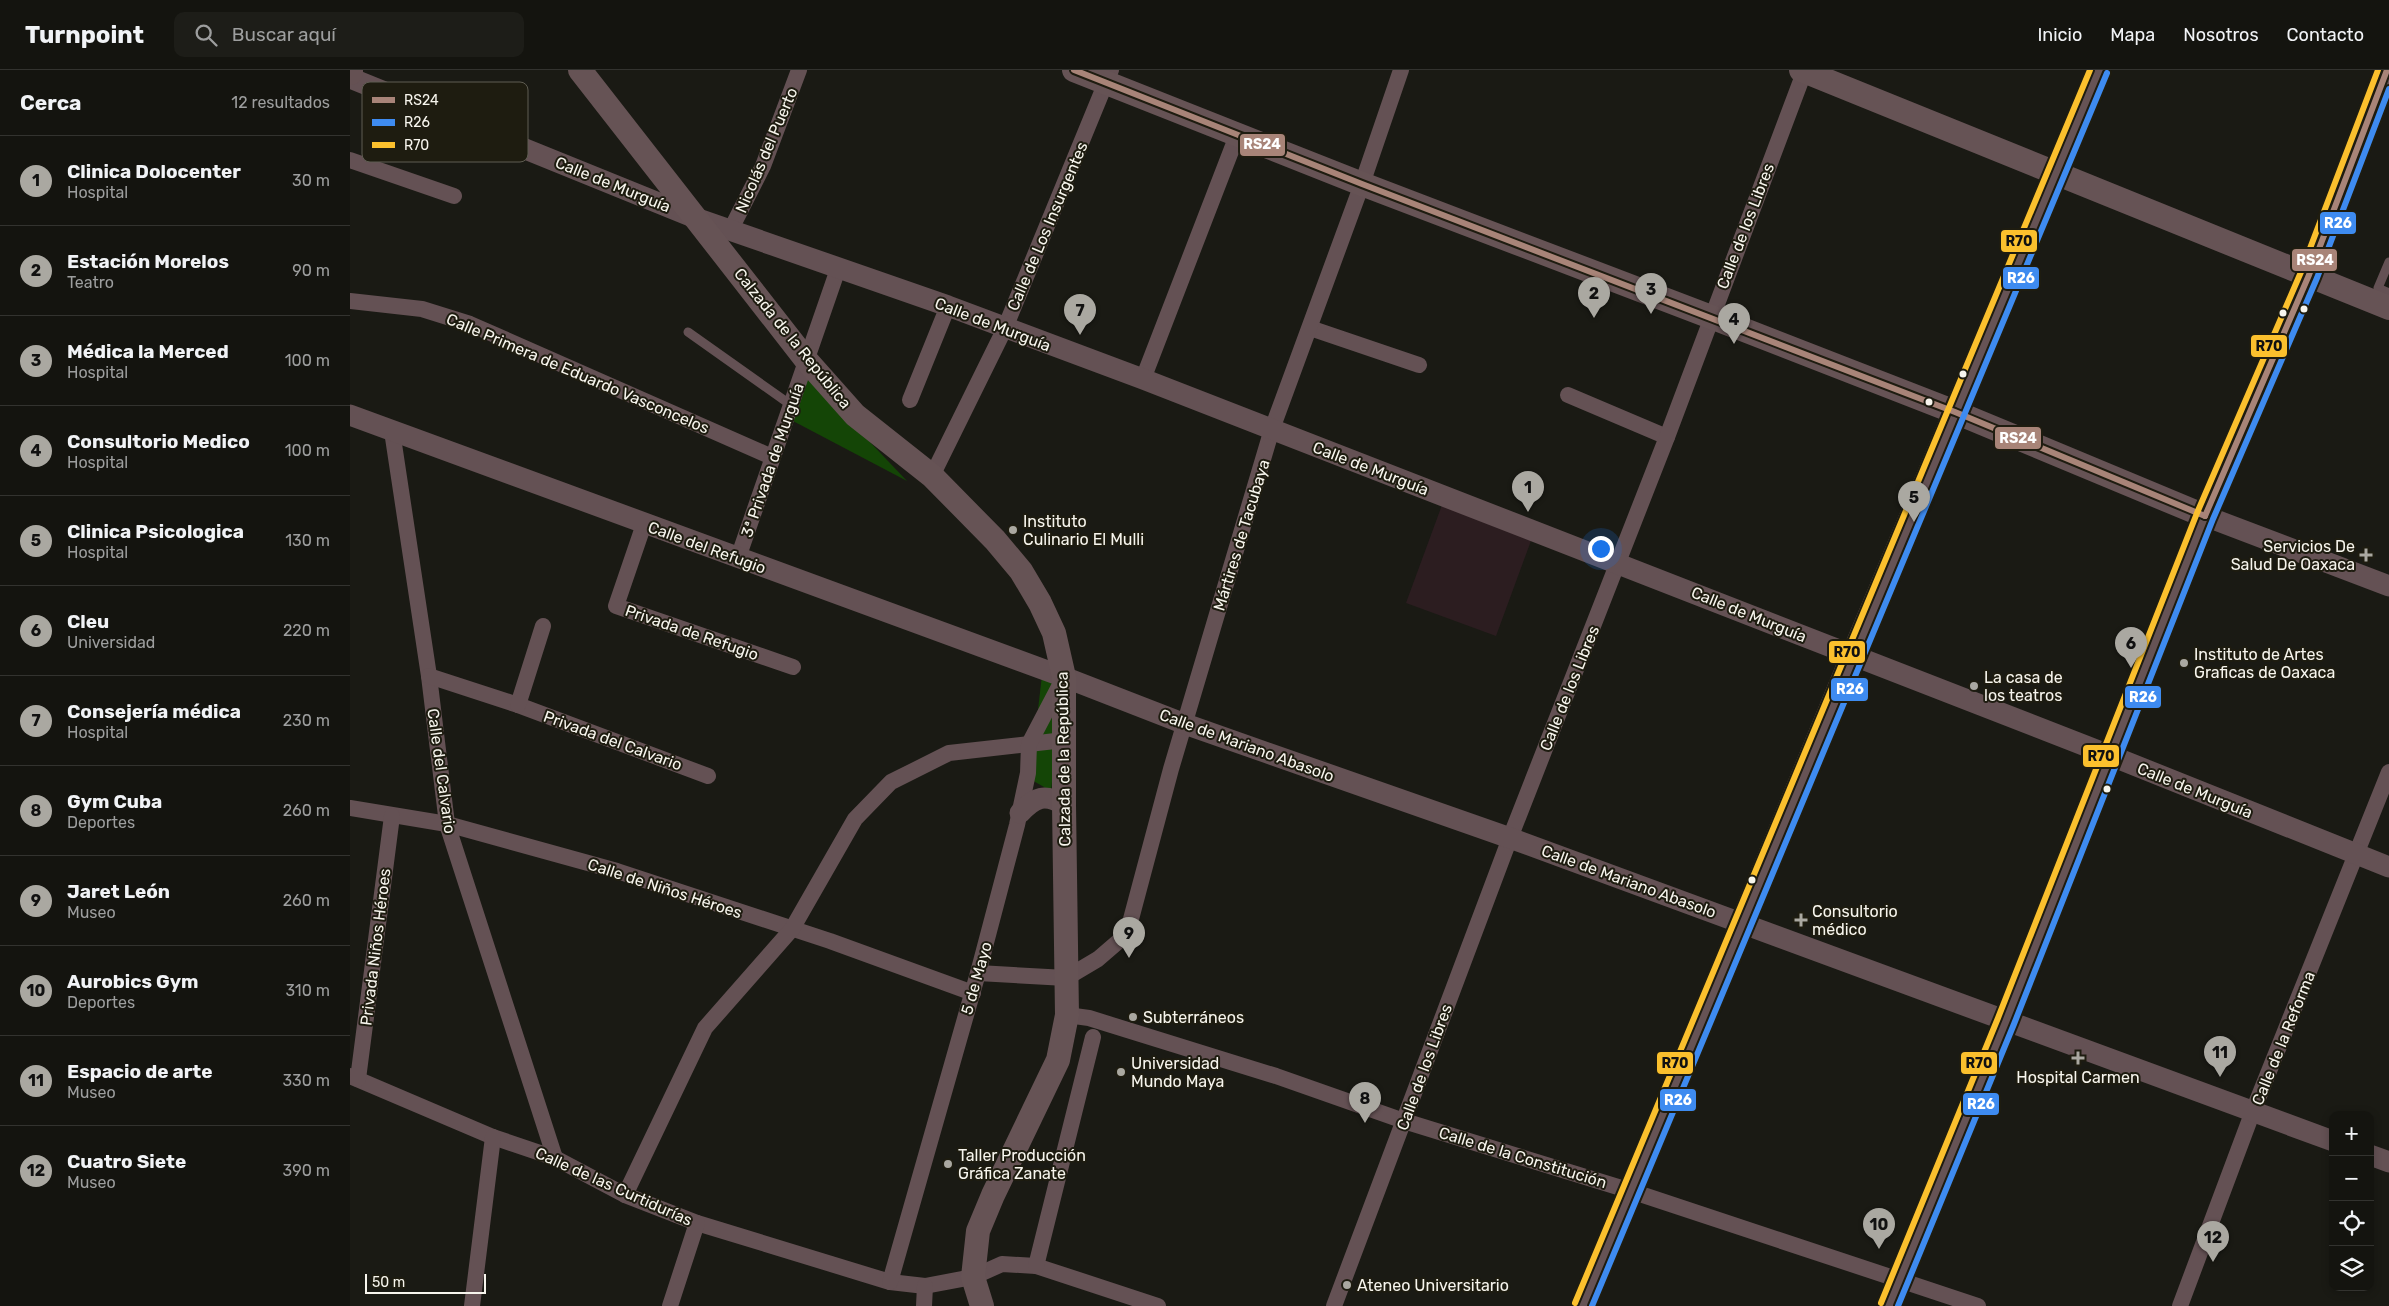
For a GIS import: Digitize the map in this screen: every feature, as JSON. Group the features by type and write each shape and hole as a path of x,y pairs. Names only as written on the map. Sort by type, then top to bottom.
{"main road":[{"name":"Calzada de la República","path":"580,70 807,361 855,415 932,476 995,540 1021,571 1040,603 1054,633 1064,677 1067,1015 1058,1060 992,1194 978,1231 973,1277 982,1306"},
{"path":"1074,70 1109,76 1238,133 1362,184 1955,412 2205,516"},
{"path":"1804,70 2389,308"},
{"path":"1583,1306 1853,655 2099,70"},
{"path":"1889,1306 2006,1021 2109,755 2205,516 2309,277 2387,70"}],"street":[{"name":"Nicolás del Puerto","path":"732,229 763,166 800,70"},
{"name":"Mártires de Tacubaya","path":"1066,978 1098,959 1128,934 1185,724 1272,430 1362,184 1401,70"},
{"name":"Calle de los Libres","path":"1334,1306 1510,838 1667,437 1804,70"},
{"name":"Calle de Los Insurgentes","path":"932,476 1005,328 1109,76"},
{"name":"Calle de Murguía","path":"350,78 362,83"},
{"path":"1143,379 1238,133"},
{"name":"Calle de Murguía","path":"528,150 698,219 732,229 838,269 948,306 1143,379 2109,755 2389,867"},
{"path":"350,160 454,196"},
{"name":"3ª Privada de Murguía","path":"738,558 838,269"},
{"name":"Calle Primera de Eduardo Vasconcelos","path":"350,301 422,309 470,324 772,457"},
{"path":"910,400 948,306"},
{"path":"1310,328 1419,364"},
{"path":"1568,395 1667,437"},
{"name":"Calle del Refugio","path":"350,415 1064,677"},
{"name":"Calle del Calvario","path":"392,431 429,676 447,824 555,1158"},
{"path":"2205,516 2389,586"},
{"name":"Privada de Refugio","path":"644,524 616,606 793,667"},
{"path":"518,705 543,626"},
{"name":"Privada del Calvario","path":"429,676 518,705 708,776"},
{"name":"Calle de Mariano Abasolo","path":"1064,677 1185,724 1510,838 2329,1140"},
{"name":"5 de Mayo","path":"890,1282 973,993 1020,813 1028,773 1029,744 1064,677"},
{"path":"625,1195 705,1028 792,929 855,819 891,782 949,753 1064,740"},
{"name":"Calle de la Reforma","path":"2180,1306 2253,1111 2389,772"},
{"path":"1020,813 1028,804 1041,798 1052,798 1064,805"},
{"name":"Calle de Niños Héroes","path":"350,808 447,824 617,871 792,929 973,993"},
{"name":"Privada Niños Héroes","path":"354,1078 392,816"},
{"path":"978,973 1066,978"},
{"name":"Calle de la Constitución","path":"1067,1015 1089,1018 1276,1076 1404,1121 1631,1190 1978,1306"},
{"path":"1036,1266 1093,1038"},
{"name":"Calle de las Curtidurías","path":"354,1078 493,1137 555,1158 625,1195 696,1223 890,1282 925,1286 973,1277 1002,1264 1036,1266 1158,1306"},
{"path":"472,1306 493,1137"},
{"path":"2373,1156 2389,1162"},
{"path":"670,1306 696,1223"},
{"path":"924,1306 925,1286"}],"lane":[{"path":"2389,262 2378,288 2389,293"},
{"path":"688,332 792,405"}],"shaded area":[{"path":"1442,505 1532,538 1496,636 1406,603"}],"green space":[{"path":"808,377 907,481 793,421"},
{"path":"1042,675 1063,678 1051,791 1030,779"}],"transit line":[{"name":"RS24","path":"1074,70 1362,184 1955,412 2205,516"},
{"name":"R70","path":"1575,1303 2090,70"},
{"name":"R70","path":"1881,1303 1998,1018 2197,513 2301,272 2378,70"},
{"name":"RS24","path":"2205,516 2309,275 2387,70"},
{"name":"R26","path":"1592,1306 2107,73"},
{"name":"R26","path":"1898,1306 2014,1024 2213,519 2317,278 2389,89"}],"place":[{"name":"Médica la Merced","path":"1651,314"},
{"name":"Estación Morelos","path":"1594,318"},
{"name":"Consejería médica","path":"1080,335"},
{"name":"Consultorio Medico","path":"1734,344"},
{"name":"Clinica Dolocenter","path":"1528,512"},
{"name":"Clinica Psicologica","path":"1914,522"},
{"name":"Instituto Culinario El Mulli","path":"1013,530"},
{"name":"Servicios De Salud De Oaxaca","path":"2366,555"},
{"name":"Instituto de Artes Graficas de Oaxaca","path":"2184,663"},
{"name":"Cleu","path":"2131,668"},
{"name":"La casa de los teatros","path":"1974,686"},
{"name":"Consultorio médico","path":"1801,920"},
{"name":"Jaret León","path":"1129,958"},
{"name":"Subterráneos","path":"1133,1017"},
{"name":"Hospital Carmen","path":"2078,1058"},
{"name":"Universidad Mundo Maya","path":"1121,1072"},
{"name":"Espacio de arte","path":"2220,1077"},
{"name":"Gym Cuba","path":"1365,1123"},
{"name":"Taller Producción Gráfica Zanate","path":"948,1164"},
{"name":"Aurobics Gym","path":"1879,1249"},
{"name":"Cuatro Siete","path":"2213,1262"},
{"name":"Ateneo Universitario","path":"1347,1285"}]}
